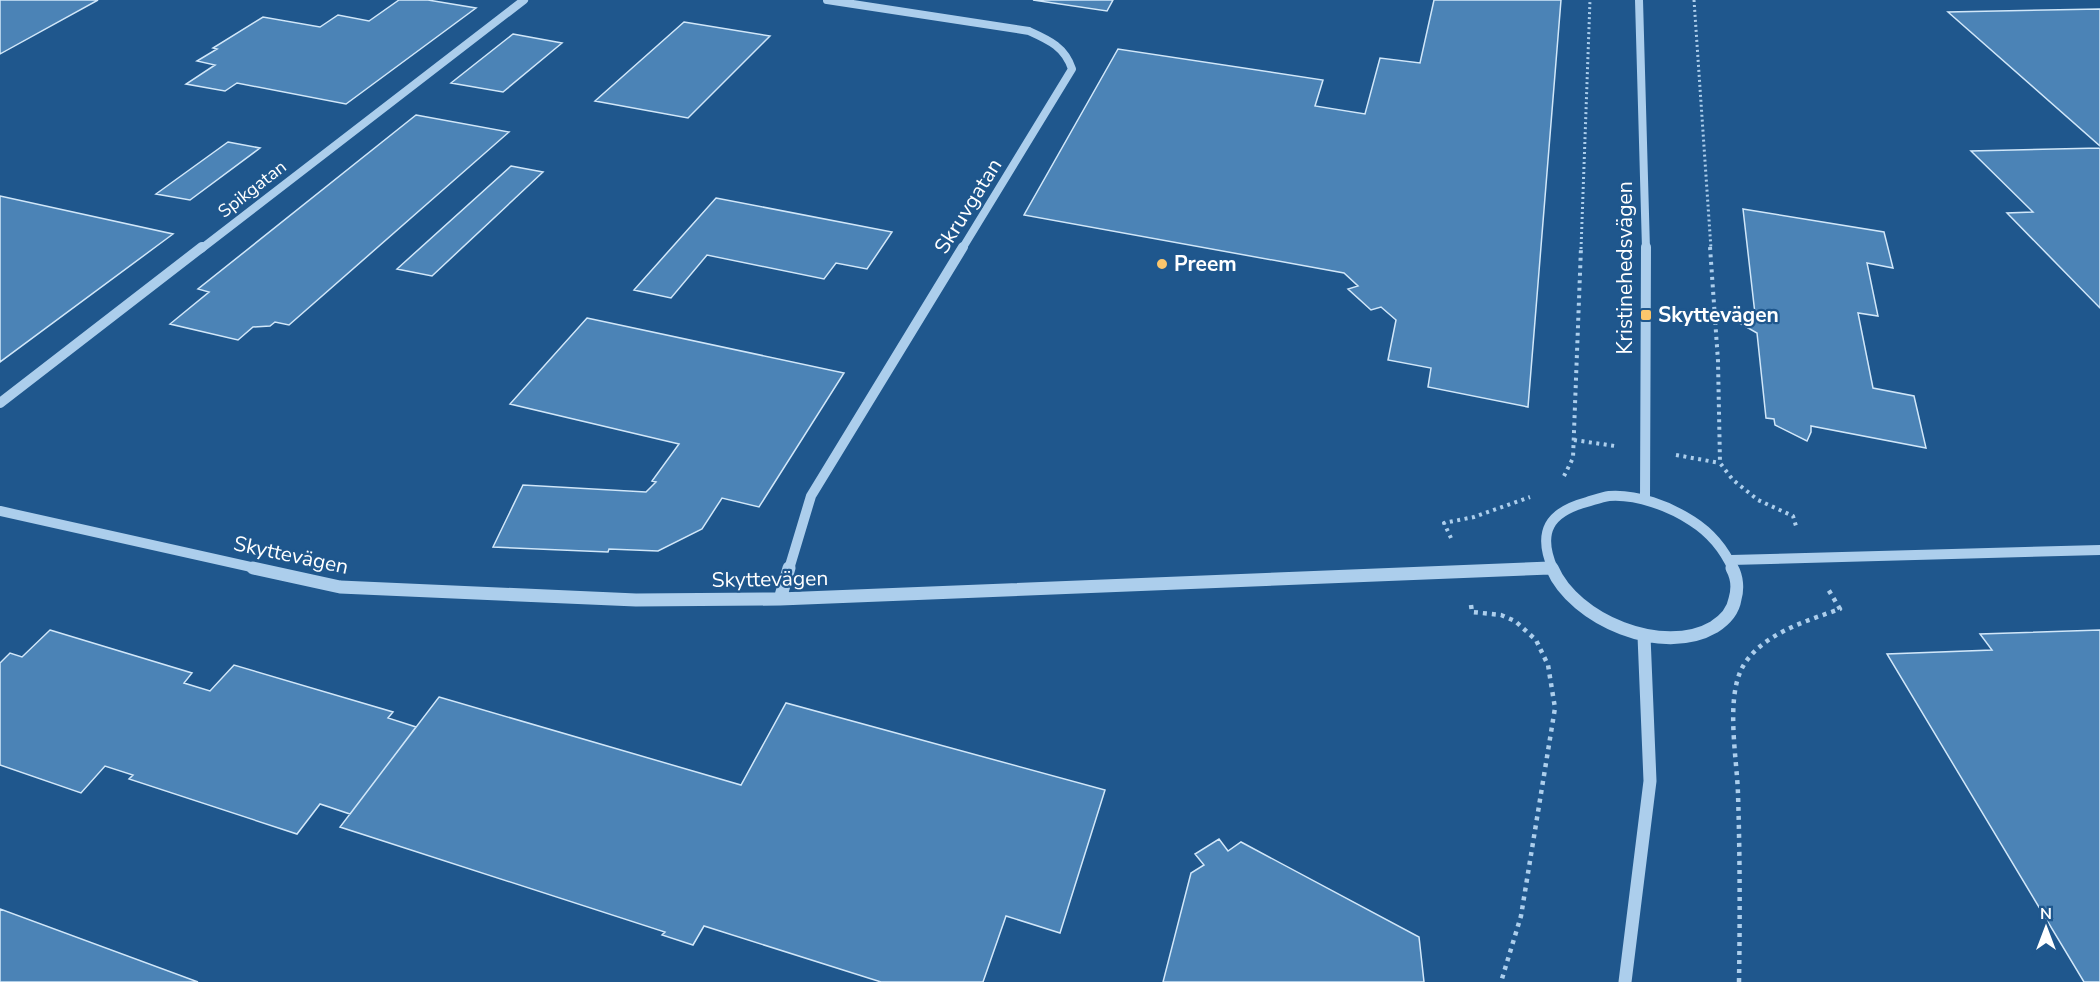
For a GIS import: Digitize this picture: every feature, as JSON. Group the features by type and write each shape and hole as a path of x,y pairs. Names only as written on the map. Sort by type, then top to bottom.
{"street":[{"name":"Spikgatan","path":"0,403 524,0"},
{"name":"Skruvgatan","path":"780,599 811,496 1072,69 1069,58 1060,44 1029,31 827,0"},
{"name":"Kristinehedsvägen","path":"1639,0 1647,266 1645,500"},
{"path":"1608,496 1645,500 1672,509 1696,523 1716,541 1731,560 1738,591 1737,601 1728,618 1710,630 1674,638 1644,636 1604,621 1586,609 1564,590 1550,568 1545,550 1547,533 1555,518 1569,506 1587,499 1608,496"},
{"name":"Skyttevägen","path":"0,511 340,588 636,600 780,599 1550,568"},
{"path":"1731,560 1810,560 2100,550"},
{"path":"1625,982 1650,781 1644,636"}],"path":[{"path":"1694,0 1718,361 1720,463 1733,480 1758,500 1793,516 1810,560 1840,609 1783,630 1759,649 1741,670 1736,701 1740,885 1739,982"}],"building":[{"path":"0,0 98,0 0,54"},
{"path":"399,0 428,0 476,8 346,104 237,83 225,91 186,84 215,65 197,61 217,49 213,48 263,17 320,27 338,15 369,21"},
{"path":"1033,0 1113,0 1107,11"},
{"path":"1434,0 1561,0 1528,407 1428,387 1431,368 1388,360 1396,320 1381,307 1371,310 1348,289 1358,286 1344,273 1024,215 1118,49 1323,80 1315,106 1365,114 1380,58 1420,63"},
{"path":"2100,9 2100,146 1948,12"},
{"path":"684,22 770,36 688,118 595,101"},
{"path":"513,34 562,43 503,92 451,83"},
{"path":"416,115 509,132 289,325 275,322 270,326 253,327 238,340 170,324 209,292 198,289"},
{"path":"228,142 260,148 190,200 156,194"},
{"path":"2100,148 2100,308 2007,213 2033,212 1971,151"},
{"path":"511,166 543,172 432,276 397,269"},
{"path":"0,196 173,234 0,362"},
{"path":"716,198 892,232 867,269 836,263 824,279 707,255 671,298 634,290"},
{"path":"1743,209 1884,232 1893,268 1867,263 1878,316 1858,313 1873,388 1914,396 1926,448 1811,426 1807,441 1775,425 1774,419 1766,418 1757,333 1741,324 1755,314"},
{"path":"587,318 844,373 759,507 722,498 702,529 658,551 609,549 608,552 493,547 523,485 646,492 656,482 652,481 679,444 510,404"},
{"path":"50,630 192,673 184,683 210,691 234,665 393,712 388,718 416,727 350,814 320,804 297,834 129,779 133,775 105,766 81,793 0,765 0,663 10,653 22,657"},
{"path":"2100,630 2100,982 2084,982 1887,654 1992,650 1980,634"},
{"path":"439,697 741,785 786,703 1105,790 1060,933 1006,916 983,982 881,982 704,926 693,945 662,935 665,932 340,827"},
{"path":"1219,839 1228,851 1241,842 1419,937 1424,982 1163,982 1191,873 1204,865 1195,854"},
{"path":"0,909 198,982 0,982"}],"place":[{"name":"Preem","path":"1162,264"},
{"name":"Skyttevägen","path":"1646,315"}]}
